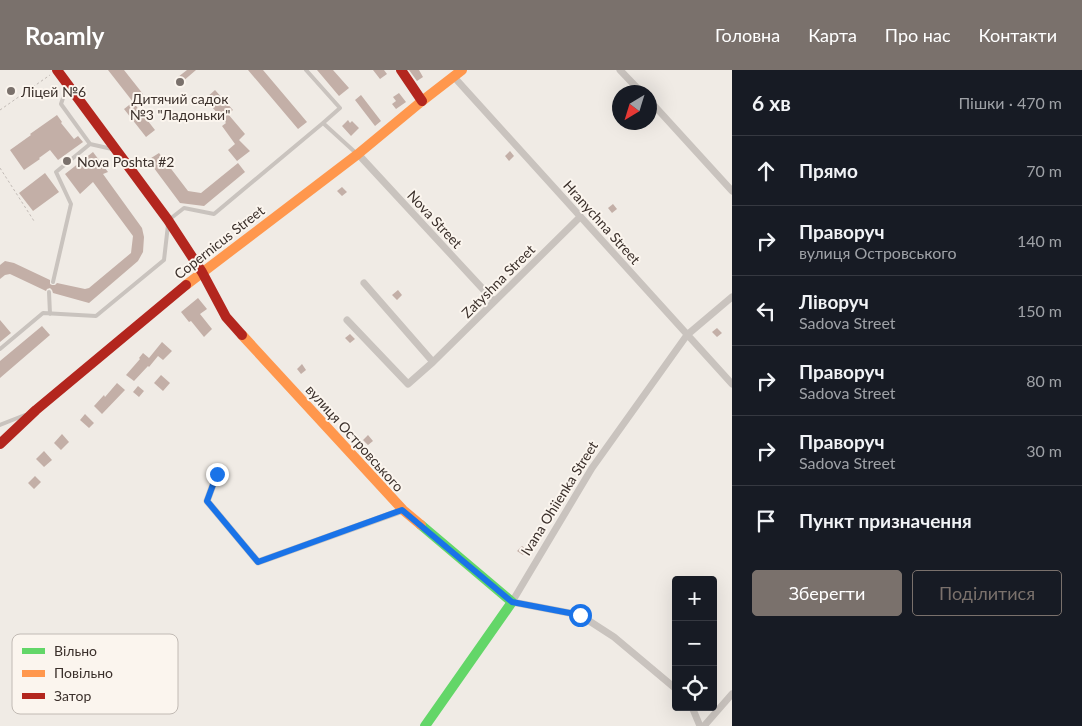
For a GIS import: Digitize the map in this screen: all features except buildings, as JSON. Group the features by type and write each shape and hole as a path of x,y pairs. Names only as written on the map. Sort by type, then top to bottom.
{"main road":[{"path":"401,70 422,101"},
{"name":"вулиця Островського","path":"53,73 68,84 168,220 202,272 226,317 402,510 512,602"},
{"name":"Copernicus Street","path":"0,444 36,410 202,272 358,154 458,73"},
{"name":"Ivana Ohiienka Street","path":"425,726 512,602"}],"street":[{"path":"620,70 634,85"},
{"name":"Hranychna Street","path":"458,73 580,217 732,384"},
{"path":"657,110 732,191"},
{"name":"Nova Street","path":"358,154 494,301"},
{"name":"Zatyshna Street","path":"347,320 408,384 433,362 580,217"},
{"path":"364,283 433,362"},
{"name":"Ivana Ohiienka Street","path":"512,602 592,468 687,335 732,297"},
{"path":"217,474 207,501 258,562 402,510"},
{"path":"512,602 580,615 614,636 672,686"},
{"path":"694,711 702,726 732,694"}],"lane":[{"path":"0,350 43,314 96,316 164,260 168,220 184,208 214,214 340,108 306,70"},
{"path":"68,84 61,104 90,144 116,149"},
{"path":"323,123 358,154"},
{"path":"53,282 71,204 56,172 90,144"},
{"path":"49,292 50,314"},
{"path":"0,425 36,410"}],"path":[{"path":"0,110 53,73"},
{"path":"0,168 34,221"}],"traffic: fast":[{"path":"421,525 512,602 425,726"}],"traffic: slow":[{"path":"186,285 358,154 462,70"},
{"path":"242,335 403,510 421,525"}],"traffic: jam":[{"path":"57,70 168,220 202,272 226,317 242,335"},
{"path":"401,70 422,101"},
{"path":"0,444 36,410 186,285"}],"place":[{"name":"Дитячий садок №3 \"Ладоньки\"","path":"180,82"},
{"name":"Ліцей №6","path":"11,91"},
{"name":"Nova Poshta #2","path":"67,161"}],"route":[{"path":"217,474 207,501 258,562 402,510 512,602 580,615"}]}
